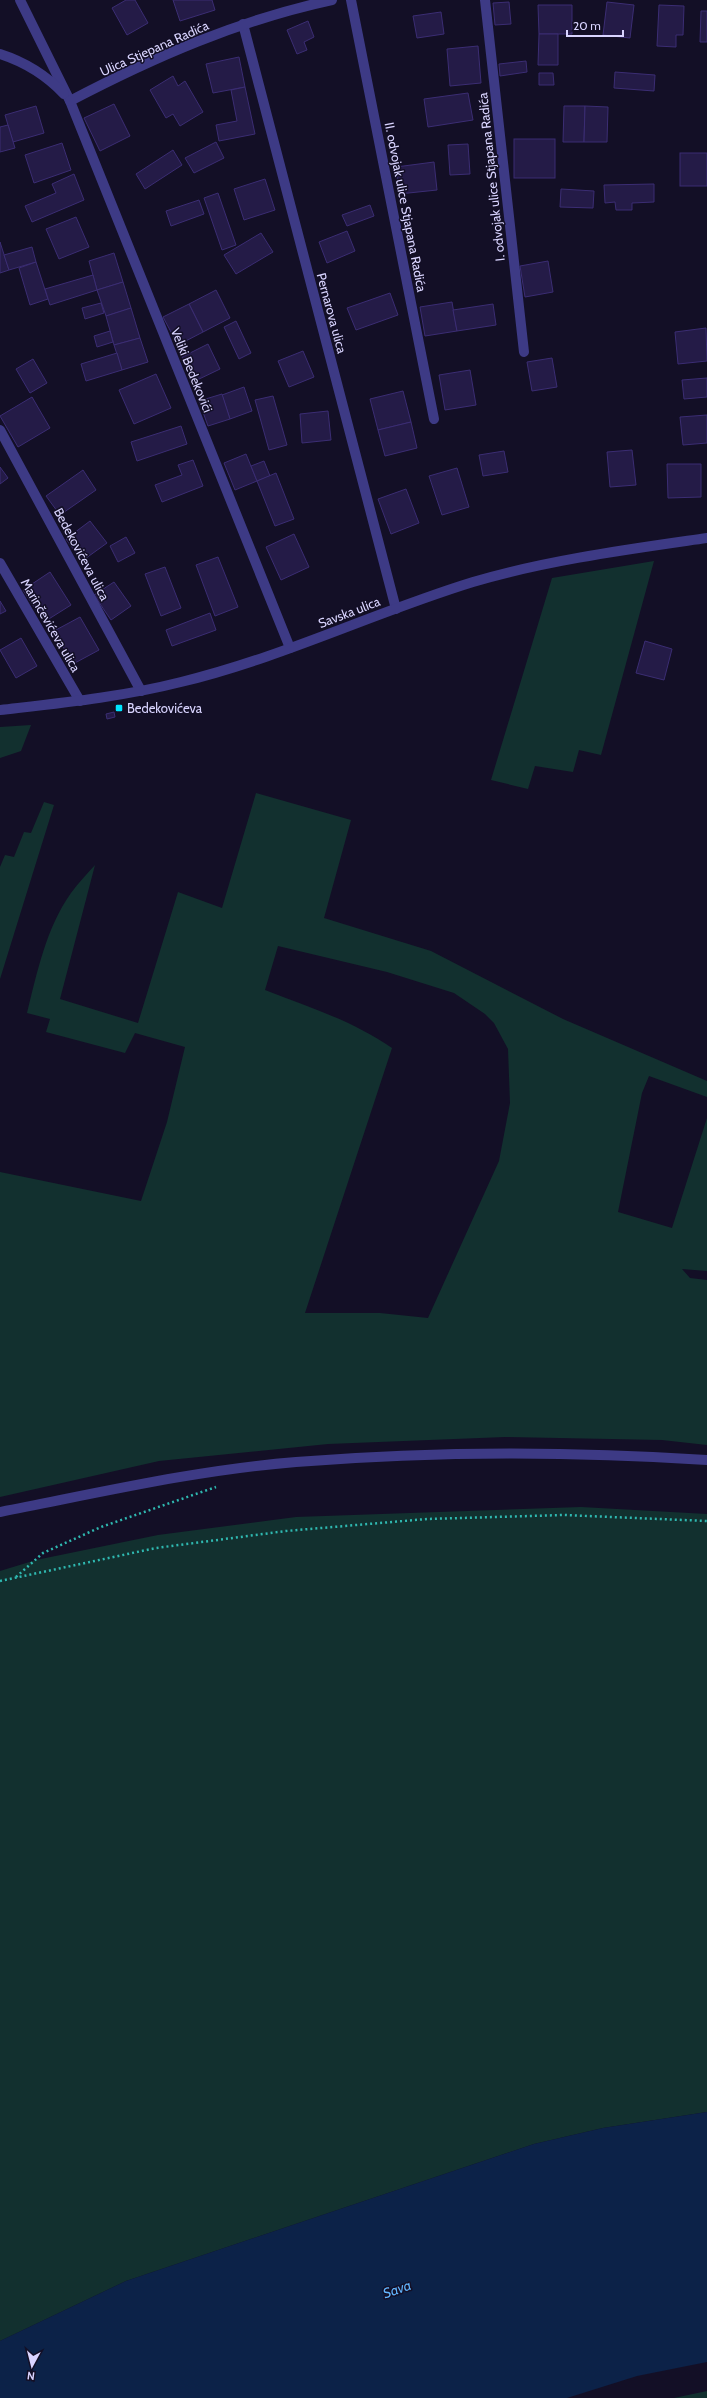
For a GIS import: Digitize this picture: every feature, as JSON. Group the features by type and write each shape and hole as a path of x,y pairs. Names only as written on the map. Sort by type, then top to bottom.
{"street":[{"name":"Veliki Bedekovići","path":"20,0 70,101 290,648"},
{"name":"Ulica Stjepana Radića","path":"70,101 170,52 243,24 332,0"},
{"name":"II. odvojak ulice Stjapana Radića","path":"351,0 434,419"},
{"name":"I. odvojak ulice Stjapana Radića","path":"485,0 524,352"},
{"name":"Pernarova ulica","path":"243,24 396,609"},
{"path":"0,54 22,62 40,72 70,101"},
{"name":"Bedekovićeva ulica","path":"0,430 141,691"},
{"name":"Savska ulica","path":"0,710 80,701 141,691 182,682 290,648 475,582 523,569 707,538"},
{"name":"Marinčevićeva ulica","path":"0,563 80,701"},
{"path":"0,1512 161,1480 296,1462 468,1454 637,1455 707,1460"}],"path":[{"path":"16,1577 44,1553 101,1527 212,1490 217,1486"},
{"path":"0,1581 156,1548 286,1531 427,1519 564,1515 707,1521"}],"green space":[{"path":"654,561 601,755 579,750 573,772 535,766 528,789 491,780 552,578"},
{"path":"31,725 21,751 0,758 0,727"},
{"path":"256,793 351,820 324,918 431,951 563,1019 707,1081 707,1097 649,1076 642,1093 618,1212 672,1228 707,1118 707,1271 682,1269 690,1278 707,1280 707,1445 662,1440 505,1437 328,1444 159,1461 0,1497 0,1172 141,1201 167,1122 185,1047 135,1033 125,1053 46,1032 50,1019 27,1013 43,951 62,907 71,893 95,865 60,999 138,1023 178,892 222,908","holes":["278,946 387,972 454,993 485,1014 494,1023 508,1049 510,1103 499,1161 428,1318 380,1313 305,1313 392,1048 377,1038 346,1022 265,990"]},
{"path":"44,802 54,805 0,979 0,867 5,855 14,857 24,832 31,833"},
{"path":"581,1507 707,1514 707,2112 603,2128 534,2144 126,2281 0,2341 0,1571 36,1560 158,1535 296,1517"},
{"path":"707,2391 707,2398 674,2398"}],"water":[{"name":"Sava","path":"707,2112 707,2362 637,2376 567,2398 0,2398 0,2341 126,2281 534,2144 603,2128"}],"building":[{"path":"126,0 135,0 148,23 127,35 112,8"},
{"path":"173,0 212,0 215,10 180,21"},
{"path":"509,2 511,24 495,25 493,3"},
{"path":"607,2 634,5 630,38 603,35"},
{"path":"538,5 572,5 572,34 539,34"},
{"path":"659,5 684,6 683,35 676,35 676,47 657,46"},
{"path":"701,11 707,11 707,42 700,42"},
{"path":"441,12 444,34 417,38 413,16"},
{"path":"308,21 314,37 304,42 307,50 297,54 287,30"},
{"path":"539,34 558,34 558,65 538,65"},
{"path":"478,46 481,83 450,86 447,49"},
{"path":"239,57 245,87 213,93 206,64"},
{"path":"526,61 527,72 500,76 499,64"},
{"path":"615,72 655,75 654,91 614,88"},
{"path":"539,73 553,73 554,85 539,85"},
{"path":"173,76 178,86 185,81 203,112 180,126 173,114 166,118 150,90"},
{"path":"245,87 255,134 219,141 216,125 237,121 231,90"},
{"path":"468,93 473,120 428,127 424,99"},
{"path":"114,104 130,136 100,151 84,118"},
{"path":"36,106 44,133 13,142 5,115"},
{"path":"564,106 585,106 584,142 563,142"},
{"path":"585,106 608,107 607,142 584,142"},
{"path":"8,125 15,148 0,152 0,127"},
{"path":"514,139 555,139 555,178 514,178"},
{"path":"216,142 224,158 194,173 185,158"},
{"path":"62,143 71,170 34,183 25,155"},
{"path":"468,144 470,174 450,175 448,145"},
{"path":"173,150 182,165 145,189 136,174"},
{"path":"680,153 707,153 707,186 680,186"},
{"path":"434,162 437,190 399,194 396,167"},
{"path":"74,174 84,200 32,222 25,206 56,193 52,184"},
{"path":"265,179 275,210 244,220 234,189"},
{"path":"654,184 654,202 632,203 632,210 616,210 615,202 605,203 604,185"},
{"path":"561,189 594,191 593,208 560,207"},
{"path":"218,193 236,245 222,250 204,198"},
{"path":"199,200 204,214 171,226 166,211"},
{"path":"370,205 374,216 347,226 342,215"},
{"path":"76,217 89,247 59,259 46,229"},
{"path":"347,231 355,251 327,263 319,242"},
{"path":"261,233 273,252 236,274 224,255"},
{"path":"0,242 9,270 0,273"},
{"path":"32,247 36,262 9,270 4,255"},
{"path":"114,253 123,282 97,290 89,261"},
{"path":"548,261 553,292 525,297 520,266"},
{"path":"36,262 48,299 30,305 19,268"},
{"path":"93,275 97,290 50,305 45,289"},
{"path":"123,282 131,308 106,316 97,290"},
{"path":"216,290 230,318 203,332 189,304"},
{"path":"390,293 398,315 356,330 347,308"},
{"path":"452,302 457,331 425,336 420,307"},
{"path":"101,303 104,313 85,319 82,308"},
{"path":"189,304 203,332 178,345 163,317"},
{"path":"493,304 496,325 457,331 453,310"},
{"path":"131,308 140,338 114,345 106,316"},
{"path":"236,321 251,353 239,359 224,327"},
{"path":"706,328 707,361 678,364 675,332"},
{"path":"110,331 113,342 97,347 94,336"},
{"path":"140,338 148,362 122,370 114,345"},
{"path":"208,344 220,369 195,381 182,357"},
{"path":"303,351 314,377 289,387 278,361"},
{"path":"117,353 122,370 86,381 81,364"},
{"path":"552,358 557,387 532,391 527,362"},
{"path":"33,359 47,383 30,393 16,369"},
{"path":"470,370 476,405 445,410 439,375"},
{"path":"156,374 171,408 134,424 119,390"},
{"path":"707,378 707,397 684,399 682,380"},
{"path":"244,387 252,411 230,419 222,395"},
{"path":"403,391 411,422 378,430 370,399"},
{"path":"222,394 230,419 208,426 199,401"},
{"path":"273,396 287,445 269,450 255,400"},
{"path":"32,397 50,428 18,447 0,416"},
{"path":"328,411 331,440 302,443 300,414"},
{"path":"707,415 707,443 683,445 680,417"},
{"path":"411,422 417,448 385,456 378,430"},
{"path":"181,426 187,444 137,461 131,442"},
{"path":"632,450 636,485 610,487 607,452"},
{"path":"504,451 508,472 483,476 479,455"},
{"path":"246,454 257,481 235,490 224,463"},
{"path":"193,460 203,486 162,502 155,485 182,475 178,465"},
{"path":"264,461 270,476 257,481 251,466"},
{"path":"667,464 701,464 701,497 668,498"},
{"path":"0,467 8,478 0,484"},
{"path":"457,468 469,507 442,515 429,476"},
{"path":"83,470 96,490 60,515 46,496"},
{"path":"276,473 294,519 275,526 257,481"},
{"path":"406,489 419,523 391,534 378,499"},
{"path":"90,521 107,543 82,561 66,539"},
{"path":"294,534 309,567 281,580 266,547"},
{"path":"126,537 135,553 118,562 110,546"},
{"path":"218,557 238,607 215,616 196,565"},
{"path":"165,567 181,608 161,616 145,574"},
{"path":"50,572 71,605 44,622 23,590"},
{"path":"114,582 131,606 111,620 94,595"},
{"path":"0,601 6,611 0,614"},
{"path":"210,613 216,630 172,646 166,630"},
{"path":"80,617 99,650 73,664 54,631"},
{"path":"21,638 37,666 16,678 0,650"},
{"path":"645,641 672,649 664,680 636,673"},
{"path":"114,712 115,717 107,719 106,714"}],"place":[{"name":"Bedekovićeva","path":"119,708"}]}
